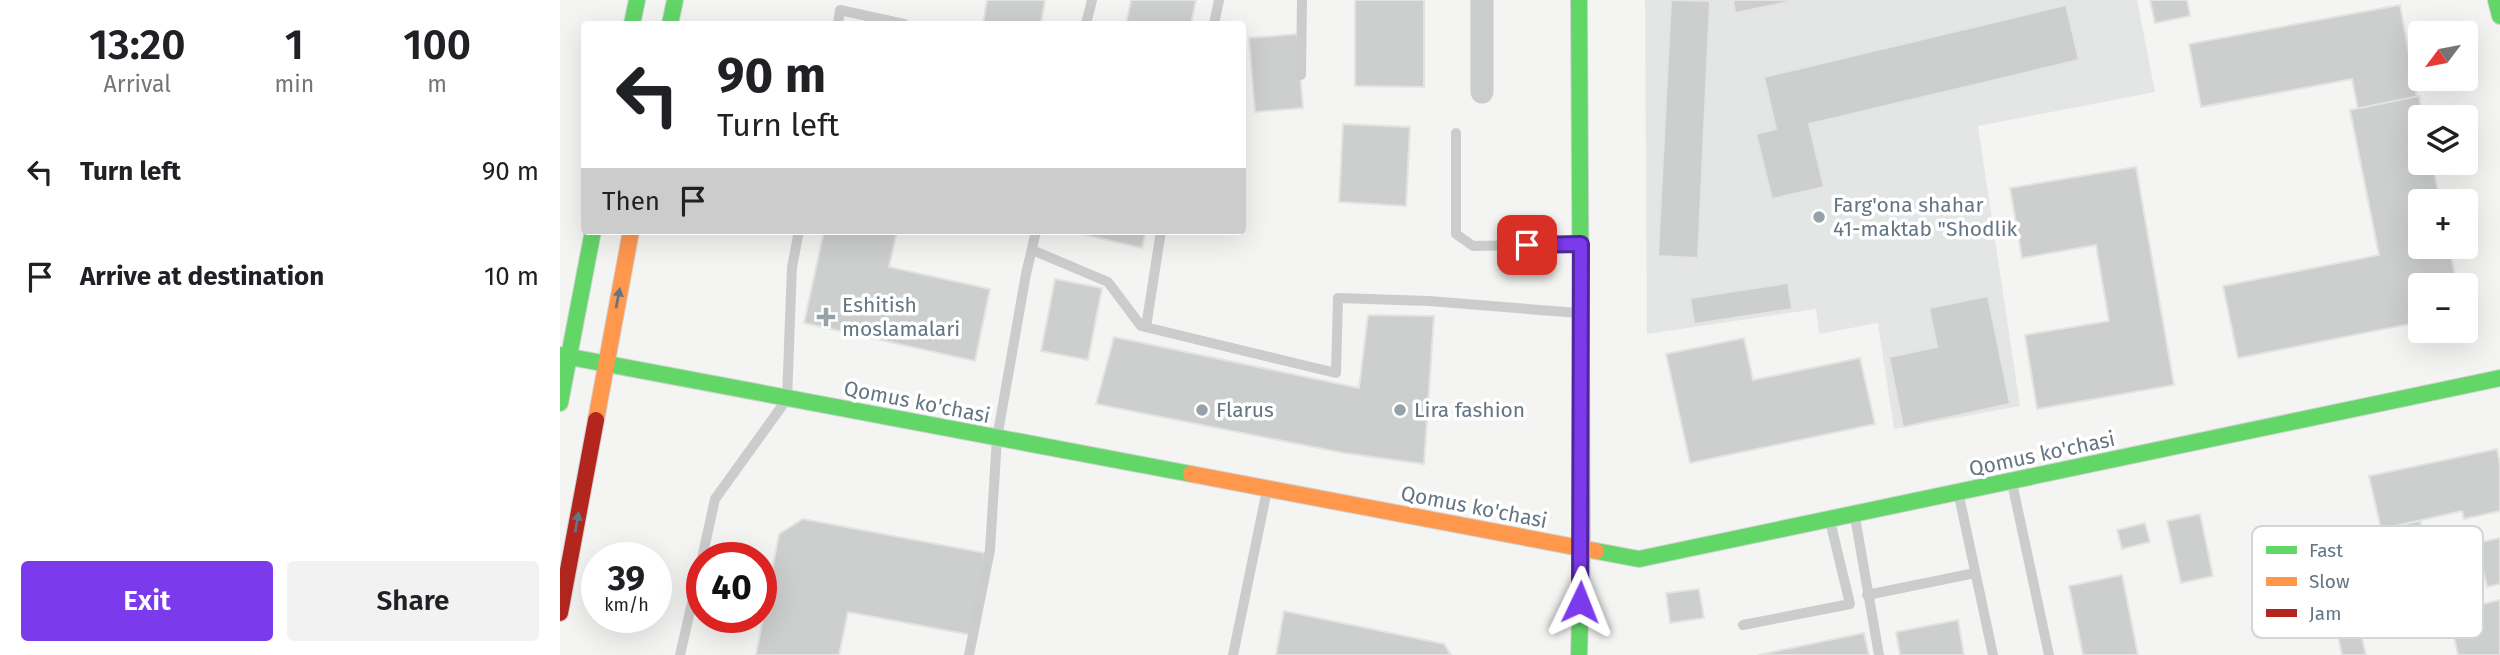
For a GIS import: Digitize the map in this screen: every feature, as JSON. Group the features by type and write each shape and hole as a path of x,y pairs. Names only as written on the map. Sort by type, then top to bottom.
{"street":[{"path":"633,21 637,0"},
{"path":"671,21 675,0"},
{"path":"1482,0 1482,92"},
{"path":"1579,0 1582,549 1579,655"},
{"path":"2496,0 2500,16"},
{"path":"560,403 564,356 592,235"},
{"path":"560,613 630,235"},
{"name":"Qomus ko'chasi","path":"564,356 1639,559 2500,378"}],"lane":[{"path":"1087,21 1092,0"},
{"path":"1215,21 1219,0"},
{"path":"1301,75 1302,0"},
{"path":"839,21 841,10 890,21"},
{"path":"1456,133 1457,234 1473,246 1581,244"},
{"path":"706,542 715,499 787,398 792,267 798,235"},
{"path":"969,655 990,550 997,438 1035,235"},
{"path":"1146,327 1160,235"},
{"path":"1031,250 1108,282 1142,326 1335,373 1338,298 1429,301 1581,313"},
{"path":"2012,482 2049,655"},
{"path":"1233,655 1267,489"},
{"path":"1958,493 1993,655"},
{"path":"1855,514 1879,655"},
{"path":"1743,625 1850,604 1829,518"},
{"path":"1867,595 1975,573"},
{"path":"680,655 686,629"}],"shaded area":[{"name":"Farg'ona shahar 41-maktab \"Shodlik","path":"1645,0 2137,0 2155,92 1978,126 2020,406 1894,429 1878,323 1819,334 1816,309 1647,334"}],"building":[{"path":"987,0 1045,0 1042,21 984,21"},
{"path":"1131,0 1196,0 1192,21 1127,21"},
{"path":"1355,0 1424,0 1424,87 1355,86"},
{"path":"1671,0 1710,1 1698,258 1658,256"},
{"path":"1733,0 1798,0 1735,13"},
{"path":"2150,0 2187,0 2190,16 2155,23"},
{"path":"2066,5 2079,60 1809,124 1824,187 1772,199 1756,134 1776,129 1764,77"},
{"path":"2400,5 2408,48 2408,91 2416,91 2417,97 2358,109 2352,79 2201,107 2189,44"},
{"path":"1297,34 1303,108 1255,112 1249,38"},
{"path":"2419,96 2421,105 2408,105 2408,175 2435,175 2437,189 2408,189 2408,259 2452,259 2454,273 2408,273 2408,324 2238,358 2223,286 2379,255 2350,110"},
{"path":"1343,124 1410,127 1406,206 1339,202"},
{"path":"2136,167 2174,385 2037,409 2025,335 2109,321 2096,245 2022,258 2010,188"},
{"path":"823,235 896,235 889,267 990,289 975,361 804,323"},
{"path":"1085,235 1145,235 1142,248"},
{"path":"1055,279 1102,288 1088,360 1041,351"},
{"path":"1788,283 1792,309 1694,324 1690,298"},
{"path":"1988,296 2010,404 1903,427 1889,357 1937,347 1929,308"},
{"path":"1368,315 1434,316 1424,464 1344,453 1096,404 1114,337 1359,388"},
{"path":"1744,338 1753,380 1860,358 1875,424 1690,463 1666,354"},
{"path":"2497,449 2500,464 2500,511 2464,519 2462,511 2394,526 2380,526 2369,476"},
{"path":"2200,514 2213,576 2181,583 2167,521"},
{"path":"803,519 985,553 971,635 848,612 839,655 756,655 760,633 777,633 779,534"},
{"path":"2420,521 2421,526 2396,526"},
{"path":"2145,523 2150,542 2122,549 2117,530"},
{"path":"2500,538 2500,584 2487,587 2483,574 2483,542"},
{"path":"2122,575 2138,655 2083,655 2069,586"},
{"path":"1699,589 1704,618 1670,623 1666,593"},
{"path":"2500,600 2500,655 2458,655 2454,638 2483,638 2483,604"},
{"path":"1284,611 1444,644 1451,655 1276,655"},
{"path":"1958,620 1964,655 1900,655 1896,632"},
{"path":"1864,633 1869,655 1758,655"},
{"path":"2338,638 2362,638 2366,655 2342,655"}],"traffic: fast":[{"path":"633,21 637,0"},
{"path":"671,21 675,0"},
{"path":"1579,0 1582,549 1579,655"},
{"path":"2496,0 2500,16"},
{"path":"560,403 592,235"},
{"path":"560,355 1191,474"},
{"path":"1596,551 1639,559 2500,378"}],"traffic: slow":[{"path":"596,420 630,235"},
{"path":"1191,474 1596,551"}],"traffic: jam":[{"path":"560,613 596,420"}],"place":[{"name":"Farg'ona shahar 41-maktab \"Shodlik","path":"1819,217"},
{"name":"Eshitish moslamalari","path":"826,317"},
{"name":"Flarus","path":"1202,410"},
{"name":"Lira fashion","path":"1400,410"}],"route":[{"path":"1527,245 1581,244 1580,602"}]}
